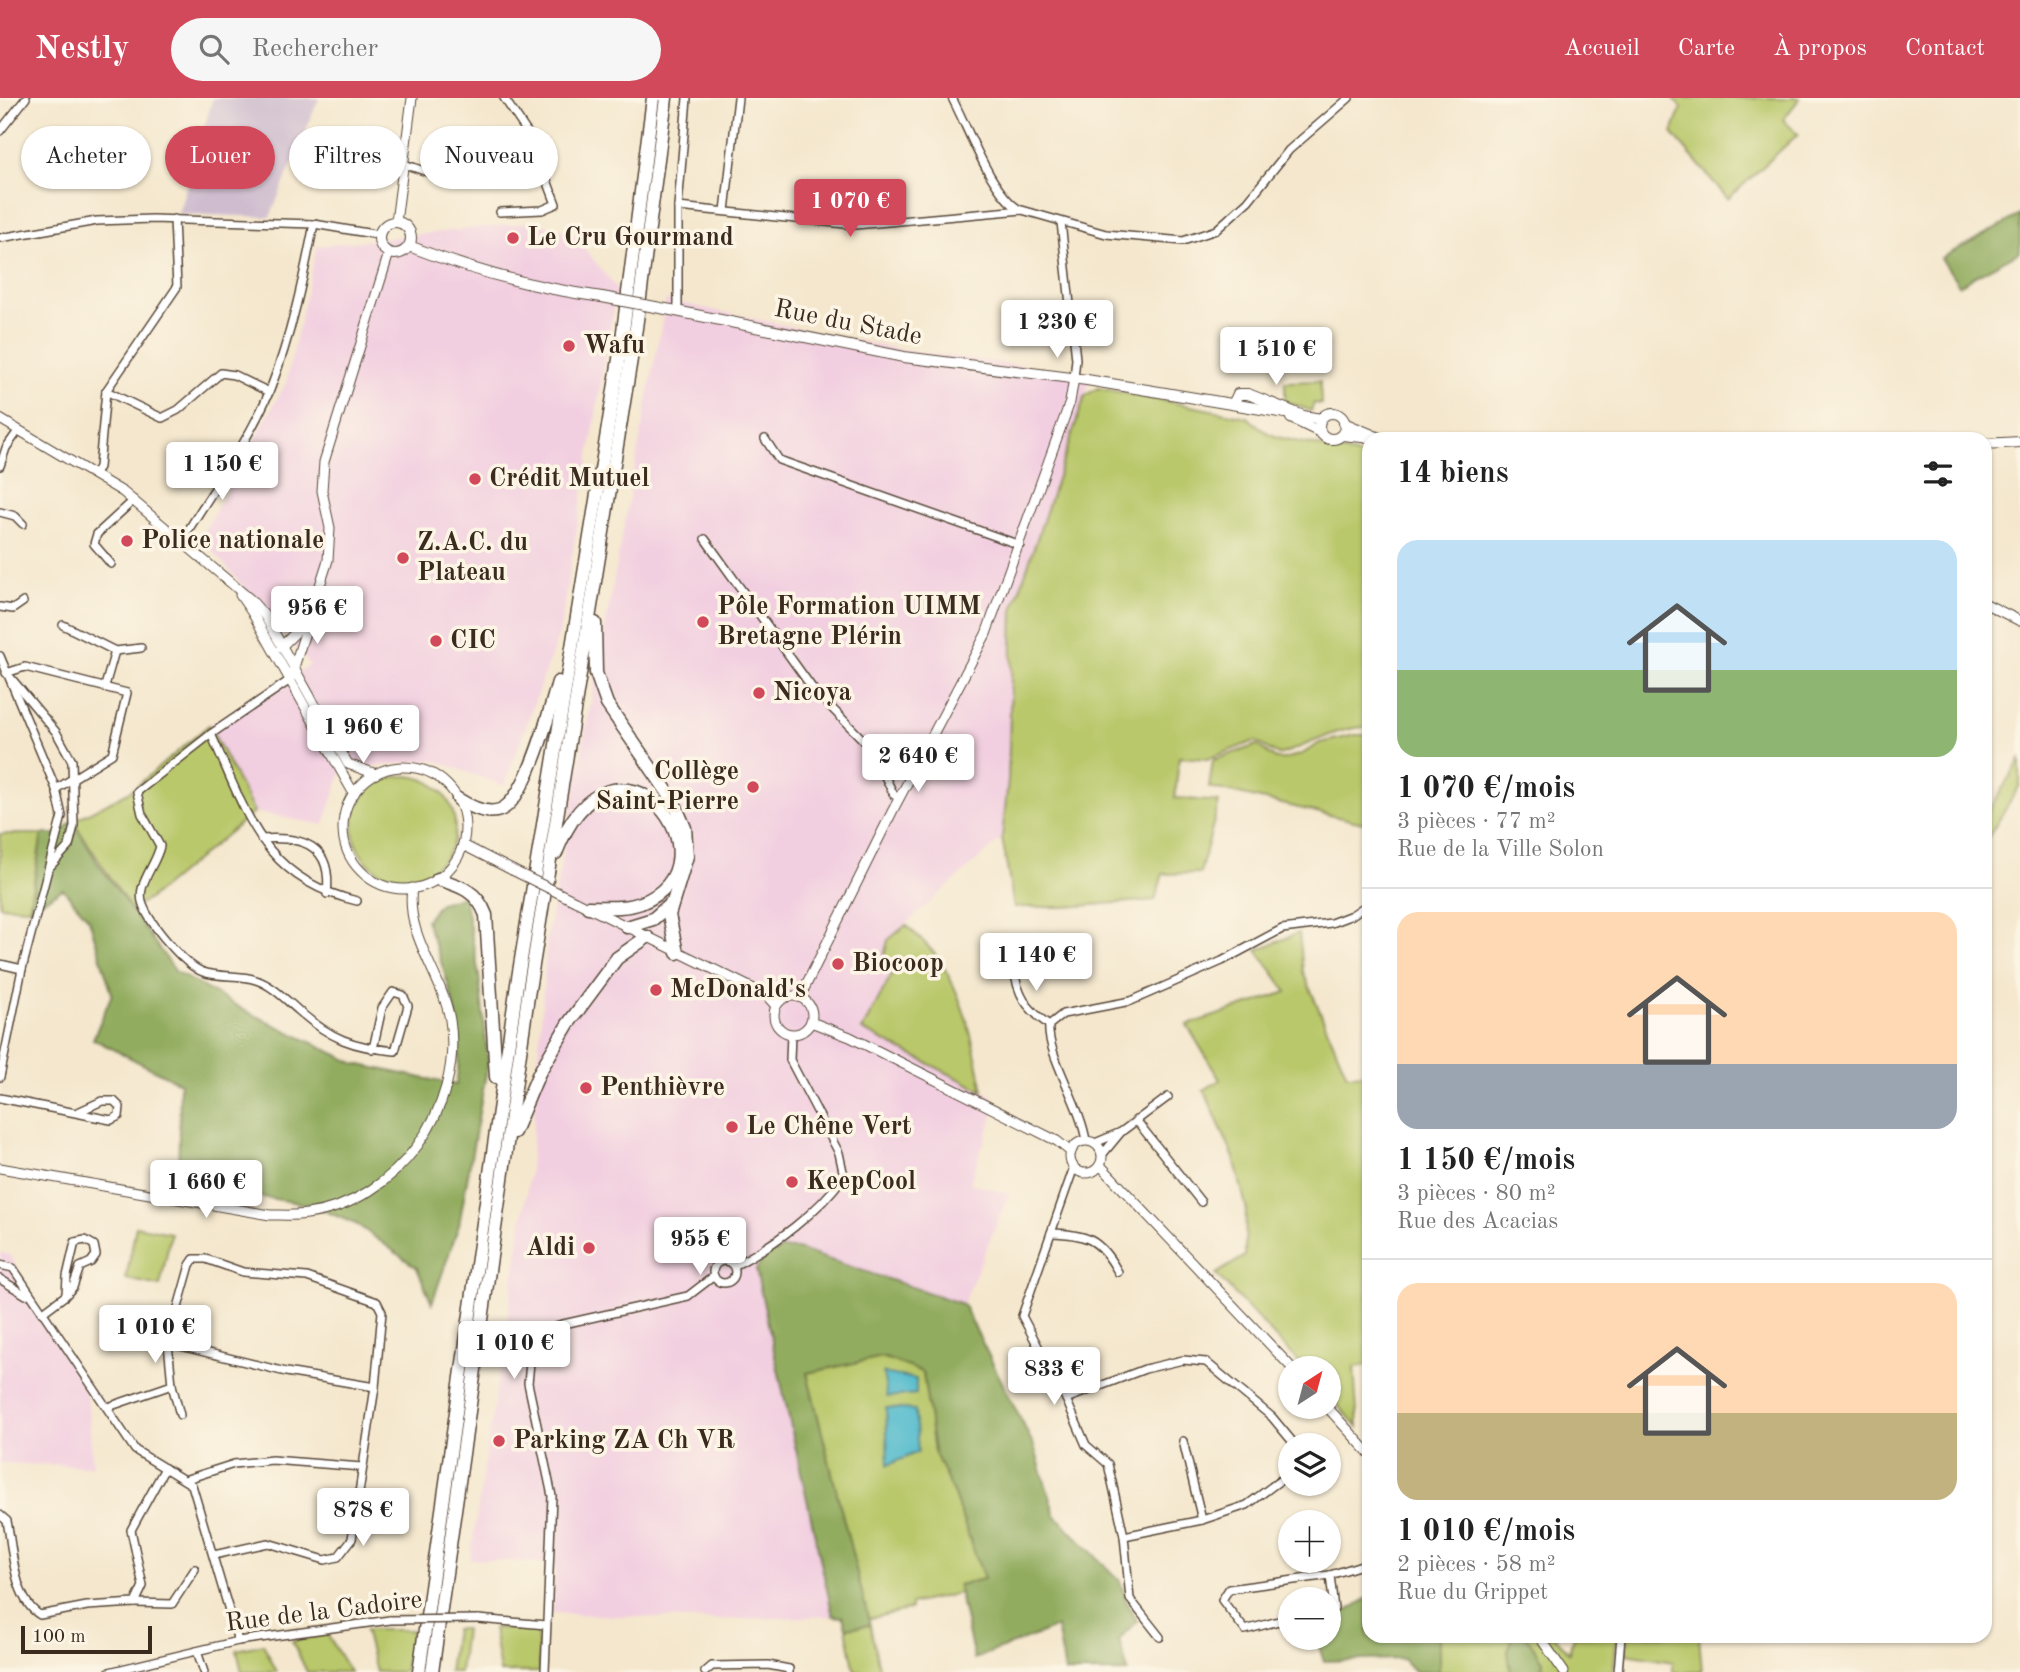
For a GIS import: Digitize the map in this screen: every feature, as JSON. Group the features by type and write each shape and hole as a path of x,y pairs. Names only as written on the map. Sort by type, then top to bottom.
{"highway":[{"path":"432,1672 489,1221 487,1189 568,659 621,347 653,98"},
{"path":"419,1672 489,1221 499,1200 548,866 650,237 666,98"},
{"path":"597,567 594,657 600,689 615,718 674,800 685,828 687,856 669,905 669,924 677,953"},
{"path":"458,799 474,808 489,811 499,810 512,802 523,784 568,659"},
{"path":"548,866 571,819 597,796 621,790 633,792 662,807 679,840 676,866 666,885 640,903 587,907"},
{"path":"438,879 465,887 481,900 486,915 497,1054 492,1113 494,1141"},
{"path":"627,927 653,919 669,905"},
{"path":"506,1152 539,1073 568,1024 617,958 647,937"}],"main road":[{"path":"396,222 409,230 409,246 398,254 389,253 381,246 379,236 387,224 396,222"},
{"name":"Rue du Stade","path":"409,246 454,264 509,281 904,357 1074,378 1185,395 1284,415 1321,419 1332,413 1340,416 1345,423 1366,432"},
{"path":"1233,404 1238,394 1259,397 1305,417"},
{"name":"Rue du Stade","path":"1284,415 1330,439 1342,435 1362,437"},
{"path":"1320,432 1321,419"},
{"path":"1342,435 1345,423"},
{"path":"1992,444 2020,442"}],"street":[{"path":"0,131 26,98"},
{"path":"406,155 412,98"},
{"path":"500,212 542,210 556,204 531,138 504,98"},
{"path":"674,311 678,207 687,98"},
{"path":"725,211 738,98"},
{"path":"953,98 993,177 1010,204 1022,210 1106,234 1183,241 1216,230 1248,201 1289,150 1349,98"},
{"path":"396,222 401,189"},
{"path":"678,207 855,225 1022,210"},
{"path":"95,474 99,467 106,391 177,286 174,219"},
{"path":"0,238 97,221 174,219 314,224 379,236"},
{"path":"800,997 899,798 986,634 1070,402 1076,359 1061,222"},
{"path":"179,538 189,529 228,466 269,392 297,309 314,224"},
{"path":"373,1049 382,1008 393,992 403,995 408,1006 395,1051 373,1049 351,1045 328,1034 255,979 201,971 172,947 142,904 142,885 157,860 160,846 142,814 137,792 211,733 289,680 328,560 330,528 322,491 324,462 389,253"},
{"path":"106,391 162,418 178,410 221,373 234,375 269,392"},
{"path":"0,419 134,500 265,616 289,680 354,794"},
{"path":"0,466 6,448 18,431"},
{"path":"765,439 779,460 1020,545"},
{"path":"111,564 94,544 97,534 134,500"},
{"path":"0,512 15,516 23,524"},
{"path":"705,539 813,689 871,748 894,795 899,798"},
{"path":"230,583 258,623 295,667 348,764 376,774"},
{"path":"0,607 13,609 23,602"},
{"path":"1992,607 2020,621"},
{"path":"279,650 300,631 309,615"},
{"path":"63,625 115,650 141,648"},
{"path":"105,686 115,650"},
{"path":"0,656 56,789 62,816 57,842 45,872 0,1077"},
{"path":"6,673 25,667 127,693 113,751 106,760 56,789"},
{"path":"6,673 64,743 72,761 74,826 69,846 45,872"},
{"path":"289,680 296,681 317,719 325,725"},
{"path":"211,733 261,839 297,876 327,894 357,901"},
{"path":"397,768 421,769 442,781 458,799 465,829 463,845 449,870 438,879 412,888 379,883 365,874 353,861 343,829 348,805 354,794 376,774 397,768"},
{"path":"261,839 283,837 304,841 315,849 329,874 327,894"},
{"path":"463,845 766,996 776,1006 776,1024 791,1039 790,1060 839,1153 844,1176 830,1196 756,1255 734,1266"},
{"path":"0,1168 270,1215 308,1214 340,1205 366,1193 393,1173 424,1138 445,1095 452,1043 446,1001 414,926 409,905 412,888"},
{"path":"1049,1025 1063,1014 1116,1007 1131,1001 1222,961 1282,929 1331,923 1362,908"},
{"path":"0,964 22,969"},
{"path":"1013,966 1017,989 1034,1015 1049,1025"},
{"path":"776,1006 786,997 800,997 812,1010 811,1022 804,1032 791,1039"},
{"path":"811,1022 850,1037 1057,1141 1071,1152 1074,1167 1022,1316 1066,1399 1086,1445 1108,1464 1124,1536 1130,1599 1160,1637"},
{"path":"1049,1025 1050,1042 1090,1142 1101,1160 1281,1356"},
{"path":"1074,1167 1087,1173 1101,1160 1121,1132 1168,1097"},
{"path":"0,1098 111,1120 119,1116 120,1107 114,1101 102,1101 78,1112"},
{"path":"1136,1120 1201,1202"},
{"path":"1071,1152 1076,1144 1121,1132"},
{"path":"1052,1233 1080,1234 1111,1259 1118,1272"},
{"path":"43,1313 66,1295 73,1287 80,1267 91,1262 96,1255 94,1245 85,1240 75,1242 66,1295"},
{"path":"180,1415 172,1385 168,1343 194,1259 206,1259 243,1272 307,1277 377,1302 383,1312 375,1388 352,1539 338,1558 325,1560 268,1543 214,1555"},
{"path":"721,1261 727,1261 734,1266 734,1275 728,1282 719,1281 715,1276 713,1269 721,1261"},
{"path":"0,1265 13,1268 140,1455 187,1479 192,1485 238,1641"},
{"path":"545,1672 552,1496 528,1382 530,1363 541,1341 559,1325 688,1296 715,1276"},
{"path":"0,1279 18,1287 34,1301"},
{"path":"168,1343 286,1372 375,1388"},
{"path":"1066,1399 1141,1370 1183,1360 1206,1362 1272,1417 1285,1433"},
{"path":"108,1407 172,1385"},
{"path":"1338,1419 1362,1445"},
{"path":"1183,1441 1202,1520"},
{"path":"187,1479 234,1464 272,1461 362,1467"},
{"path":"135,1603 143,1586 131,1530 165,1468"},
{"path":"1124,1536 1202,1520 1247,1505 1278,1482"},
{"path":"0,1515 7,1521 22,1595 29,1608 40,1615 87,1606 172,1604 195,1569"},
{"path":"1278,1621 1245,1630 1222,1600 1229,1589 1330,1575 1362,1565"},
{"path":"1330,1575 1331,1587"},
{"name":"Rue de la Cadoire","path":"109,1672 238,1641 390,1620 478,1619 546,1625"},
{"path":"1544,1643 1564,1672"},
{"path":"1618,1672 1620,1643"},
{"path":"197,1651 204,1672"},
{"path":"705,1672 712,1666 768,1665 789,1669 789,1672"}],"shaded area":[{"path":"213,98 319,98 307,126 289,126 289,171 270,217 178,214 186,189 275,189 275,126 205,126"},
{"path":"531,222 571,232 617,289 559,634 504,786 434,760 342,770 324,825 254,812 209,725 310,665 201,537 286,383 317,246"},
{"path":"666,300 901,350 1092,375 1013,610 1008,781 1002,838 888,940 884,956 893,972 862,1030 993,1096 995,1110 970,1183 1009,1194 963,1304 797,1249 782,1249 764,1257 756,1270 833,1616 709,1620 552,1613 555,1564 470,1559 530,1171 547,938"},
{"path":"0,1253 10,1255 87,1396 93,1466 0,1463"}],"green space":[{"path":"1673,98 1800,98 1783,120 1798,134 1728,199 1672,133 1681,108"},
{"path":"2020,215 2020,252 1959,285 1941,258"},
{"path":"1320,381 1321,404 1314,403 1311,411 1285,401 1285,382"},
{"path":"1098,388 1247,417 1277,437 1362,456 1362,728 1334,733 1278,755 1255,741 1207,759 1179,757 1175,798 1219,802 1200,873 1163,874 1155,900 1065,907 1014,907 1002,838 1008,781 1013,610 1085,396"},
{"path":"209,725 254,812 149,899 131,909 73,821 132,790"},
{"path":"1362,735 1362,823 1209,787 1213,760 1257,745 1276,759 1284,759 1302,754 1320,743"},
{"path":"2020,760 2020,785 1992,831 1992,806"},
{"path":"404,776 423,780 440,791 451,808 455,827 451,846 440,863 423,874 404,878 385,874 368,863 357,846 353,827 357,808 368,791 385,780"},
{"path":"73,821 97,862 176,972 248,1012 356,1064 456,1085 459,1063 457,1021 447,981 426,920 440,903 464,896 479,975 488,1062 459,1225 432,1303 417,1268 358,1225 311,1205 178,1183 180,1083 93,1039 112,994 89,919 63,889 30,908 42,834 58,834"},
{"path":"0,834 42,834 29,908 0,906"},
{"path":"906,925 934,953 955,988 972,1039 983,1091 862,1030 893,972 884,956 888,940"},
{"path":"1299,933 1303,972 1347,1075 1362,1074 1362,1366 1354,1367 1358,1427 1341,1409 1341,1356 1293,1356 1216,1274 1245,1256 1246,1206 1234,1158 1204,1090 1220,1080 1187,1025 1287,992 1257,950"},
{"path":"136,1226 171,1233 160,1286 126,1279"},
{"path":"782,1249 797,1249 963,1304 1034,1446 1055,1515 1120,1581 1137,1621 1119,1640 1128,1672 1065,1672 1057,1627 974,1659 958,1585 984,1579 954,1495 934,1451 923,1372 882,1357 807,1373 870,1625 846,1628 843,1617 833,1616 756,1270 764,1257"},
{"path":"882,1357 923,1372 934,1451 954,1495 984,1579 958,1585 960,1593 911,1604 911,1609 868,1619 807,1373"},
{"path":"1362,1602 1362,1643 1439,1643 1439,1672 1415,1672 1403,1659 1324,1661 1320,1650 1341,1650 1341,1614"},
{"path":"870,1625 880,1672 855,1672 846,1628"},
{"path":"493,1628 537,1629 540,1672 500,1672"},
{"path":"455,1629 465,1629 460,1672 449,1672"},
{"path":"365,1630 412,1630 404,1672 376,1672"},
{"path":"327,1634 350,1672 307,1672 292,1641"},
{"path":"1439,1643 1510,1643 1508,1652 1511,1672 1439,1672"},
{"path":"1510,1643 1531,1643 1543,1661 1542,1672 1511,1672 1508,1652"},
{"path":"1531,1643 1561,1643 1569,1653 1571,1643 1616,1643 1613,1672 1542,1672 1543,1661"},
{"path":"1627,1643 1700,1643 1702,1672 1673,1672 1673,1662 1626,1654"},
{"path":"263,1644 277,1672 242,1672 237,1650"}],"water":[{"path":"883,1373 916,1379 916,1394 887,1397"},
{"path":"886,1408 915,1410 918,1452 888,1465"}],"place":[{"name":"Le Cru Gourmand","path":"513,238"},
{"name":"Wafu","path":"569,346"},
{"name":"Crédit Mutuel","path":"475,479"},
{"name":"Police nationale","path":"127,541"},
{"name":"Z.A.C. du Plateau","path":"403,558"},
{"name":"Pôle Formation UIMM Bretagne Plérin","path":"703,622"},
{"name":"CIC","path":"436,641"},
{"name":"Nicoya","path":"759,693"},
{"name":"Collège Saint-Pierre","path":"753,787"},
{"name":"Biocoop","path":"838,964"},
{"name":"McDonald's","path":"656,990"},
{"name":"Penthièvre","path":"586,1088"},
{"name":"Le Chêne Vert","path":"732,1127"},
{"name":"KeepCool","path":"792,1182"},
{"name":"Aldi","path":"589,1248"},
{"name":"Parking ZA Ch VR","path":"499,1441"}]}
